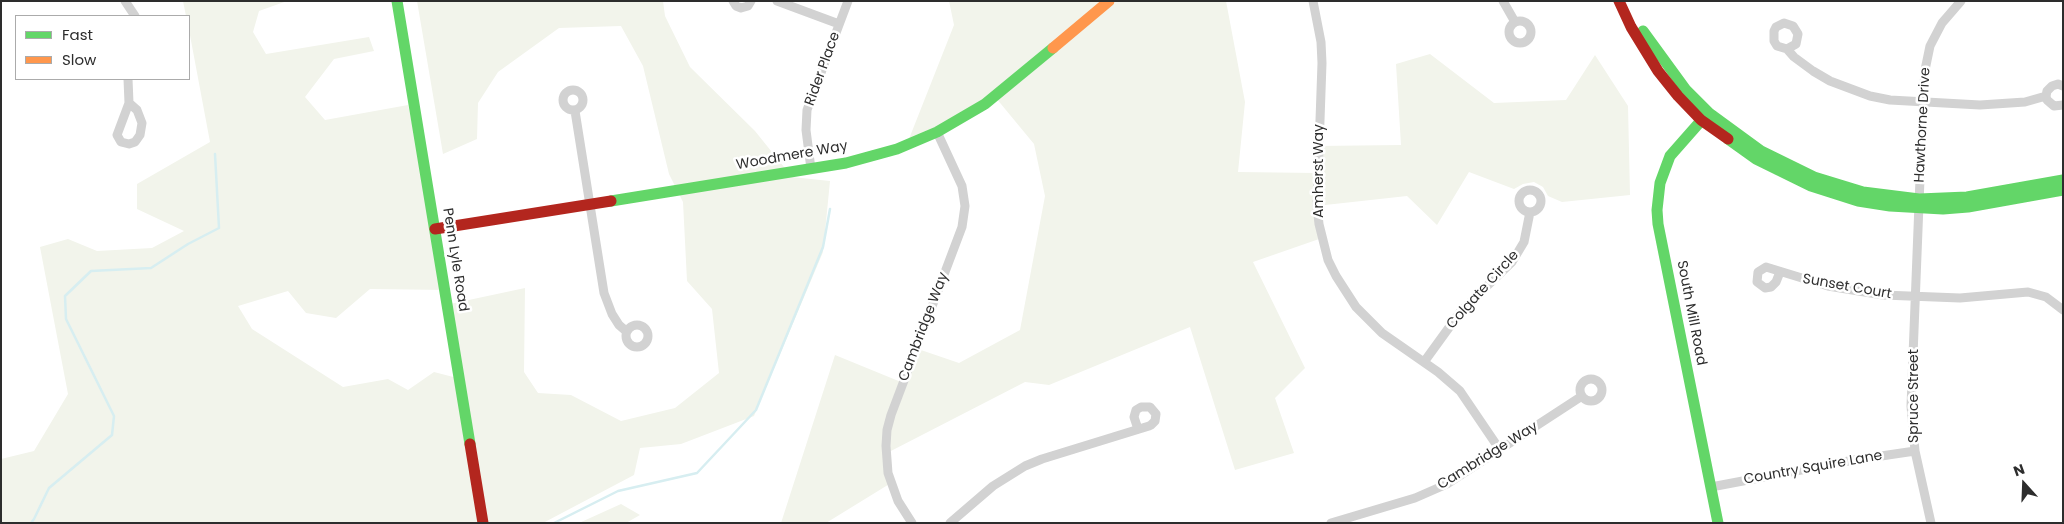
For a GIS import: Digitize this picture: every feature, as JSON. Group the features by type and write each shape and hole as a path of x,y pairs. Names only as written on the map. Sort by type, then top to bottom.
{"street":[{"path":"125,1 133,15"},
{"name":"Penn Lyle Road","path":"397,1 483,523"},
{"path":"733,1 736,6 741,8 748,6 751,1"},
{"path":"777,1 839,24"},
{"name":"Rider Place","path":"811,169 806,130 808,110 848,1"},
{"name":"Woodmere Way","path":"434,229 811,169 874,156 897,149 937,132 962,118 1006,88 1109,1"},
{"name":"Amherst Way","path":"1313,1 1321,56 1317,190 1319,224 1323,242 1336,276 1356,307 1382,332 1449,380 1460,391 1500,450"},
{"path":"1503,1 1515,22"},
{"path":"1619,1 1630,27 1658,71 1678,96 1705,116 1761,151 1814,177 1863,192 1919,204 1968,207 2063,190"},
{"path":"1627,1 1651,44 1705,116"},
{"name":"Hawthorne Drive","path":"1919,204 1925,70 1930,46 1942,23 1961,1"},
{"path":"1787,48 1794,57 1813,71 1848,88 1890,100 1980,106 2038,99 2046,96"},
{"path":"128,80 129,103 116,135 125,144 135,142 140,135 142,123 137,110 129,103"},
{"path":"2063,86 2058,84 2052,86 2047,90 2046,96 2047,100 2054,106 2063,105"},
{"path":"574,111 604,293 618,325 626,331"},
{"name":"South Mill Road","path":"1705,116 1678,146 1667,163 1660,183 1657,210 1658,224 1718,523"},
{"name":"Cambridge Way","path":"912,523 898,500 888,473 886,446 888,430 893,408 962,227 965,206 962,186 937,132"},
{"path":"1919,204 2063,180"},
{"name":"Spruce Street","path":"1919,204 1911,406 1915,451 1931,523"},
{"name":"Colgate Circle","path":"1424,362 1461,311 1512,262 1524,242 1530,212"},
{"name":"Sunset Court","path":"1780,272 1852,291 1915,298"},
{"path":"1915,298 1960,298 2028,292 2046,297 2063,310"},
{"name":"Cambridge Way","path":"1331,523 1433,491 1582,396"},
{"path":"950,523 993,486 1025,466 1138,429"},
{"name":"Country Squire Lane","path":"1711,487 1854,460 1915,451"}],"shaded area":[{"path":"183,1 287,1 259,11 253,32 266,54 369,37 374,51 334,59 305,97 325,120 408,105 448,290 370,289 336,318 306,313 288,291 238,306 252,329 343,387 388,379 408,390 434,372 461,379 450,304 525,288 524,372 538,393 571,395 621,421 675,408 719,373 712,309 687,281 683,202 669,174 643,66 621,26 559,28 498,72 478,103 477,139 443,154 417,1 663,1 665,16 690,67 755,131 792,177 830,181 823,252 754,416 681,444 640,448 634,475 543,523 1,523 1,459 34,451 68,394 40,247 68,239 97,251 152,248 184,231 137,209 137,184 210,142 190,35 190,15 186,15"},
{"path":"949,1 1226,1 1245,102 1238,172 1316,173 1317,146 1401,145 1396,64 1430,54 1494,103 1566,100 1595,55 1628,106 1630,195 1562,202 1548,196 1543,187 1534,182 1523,184 1514,189 1469,172 1437,225 1407,196 1316,206 1322,238 1253,262 1305,368 1275,398 1294,453 1235,470 1190,327 1049,385 1025,382 887,453 891,483 826,523 781,523 835,355 901,382 918,349 959,363 1020,330 1045,196 1034,144 996,98 907,144 954,25"},
{"path":"621,504 640,515 626,523 579,523"}],"waterway":[{"path":"31,523 49,488 112,435 114,416 66,319 65,296 91,271 151,268 188,244 219,228 215,154"},
{"path":"554,523 618,491 697,473 756,410 823,247 830,209"}],"traffic: fast":[{"path":"397,1 470,444"},
{"path":"1643,31 1686,90 1709,113 1761,151 1814,177 1863,192 1919,199 1967,197 2063,180"},
{"path":"611,201 846,163 897,149 937,132 985,104 1053,48"},
{"path":"1707,114 1670,156 1660,183 1657,210 1658,224 1718,523"},
{"path":"1728,139 1756,159 1811,186 1858,201 1890,206 1943,209 1968,207 2063,190"}],"traffic: slow":[{"path":"1053,48 1109,1"}],"traffic: jam":[{"path":"1619,1 1631,27 1658,71 1701,120 1728,139"},
{"path":"435,229 611,201"},
{"path":"470,444 483,523"}]}
